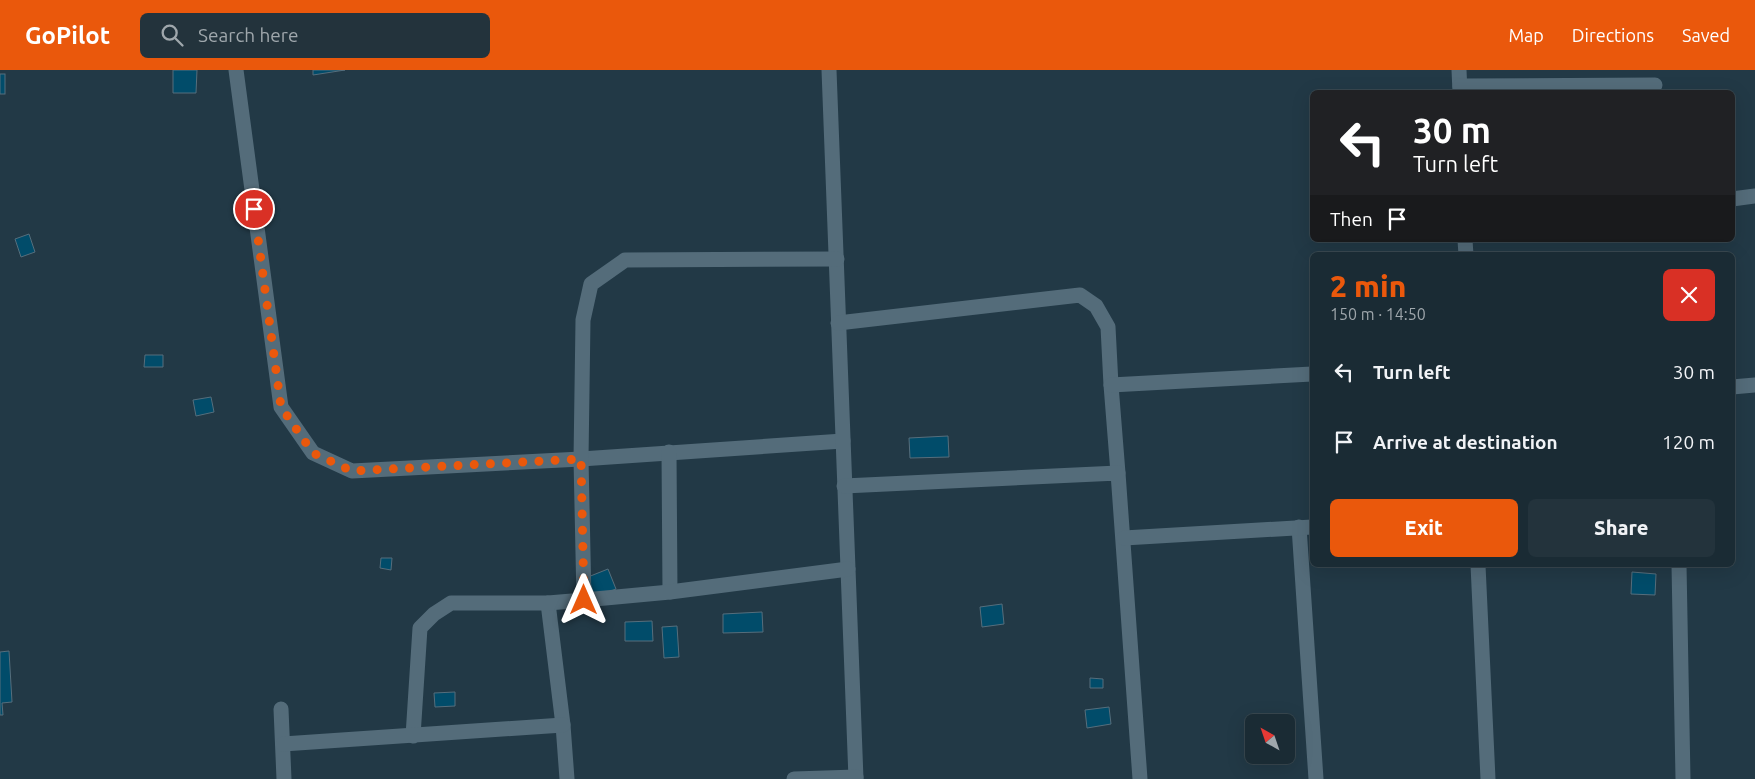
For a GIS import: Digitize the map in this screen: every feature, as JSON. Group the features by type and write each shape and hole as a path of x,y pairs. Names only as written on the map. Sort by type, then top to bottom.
{"street":[{"path":"236,70 281,407 313,453 352,471 581,459 843,441"},
{"path":"794,779 856,778 829,70"},
{"path":"1460,70 1460,90 1655,83"},
{"path":"1735,199 1755,196"},
{"path":"584,600 581,459 583,320 591,284 625,260 837,260"},
{"path":"838,323 1080,295 1096,306 1108,326 1140,779"},
{"path":"1111,384 1310,374"},
{"path":"1735,387 1755,385"},
{"path":"669,452 670,592"},
{"path":"844,486 1118,473"},
{"path":"1124,538 1306,527 1316,779"},
{"path":"1478,567 1488,779"},
{"path":"1679,567 1683,779"},
{"path":"413,736 420,628 434,614 451,604 548,603 584,600 670,592 848,569"},
{"path":"548,603 568,779"},
{"path":"281,709 284,779"},
{"path":"283,744 563,726"}],"building":[{"path":"173,70 197,70 196,93 173,93"},
{"path":"313,70 345,70 313,75"},
{"path":"0,74 5,74 5,94 0,94"},
{"path":"29,234 35,252 21,257 15,239"},
{"path":"145,355 163,355 163,367 144,367"},
{"path":"211,397 214,412 196,416 193,400"},
{"path":"948,436 949,457 910,458 909,438"},
{"path":"381,558 392,558 391,570 380,568"},
{"path":"608,569 616,589 595,597 588,577"},
{"path":"1632,572 1656,574 1655,595 1631,594"},
{"path":"1002,604 1004,624 982,627 980,607"},
{"path":"762,612 763,632 723,633 723,614"},
{"path":"652,621 653,641 625,641 625,622"},
{"path":"677,626 679,657 664,658 662,627"},
{"path":"9,651 12,702 2,703 3,715 0,715 0,652"},
{"path":"1090,678 1103,679 1103,688 1090,688"},
{"path":"455,692 455,706 435,707 434,693"},
{"path":"1109,707 1111,724 1087,728 1085,710"}],"route":[{"path":"254,209 281,407 313,453 352,471 581,459 584,600"}]}
